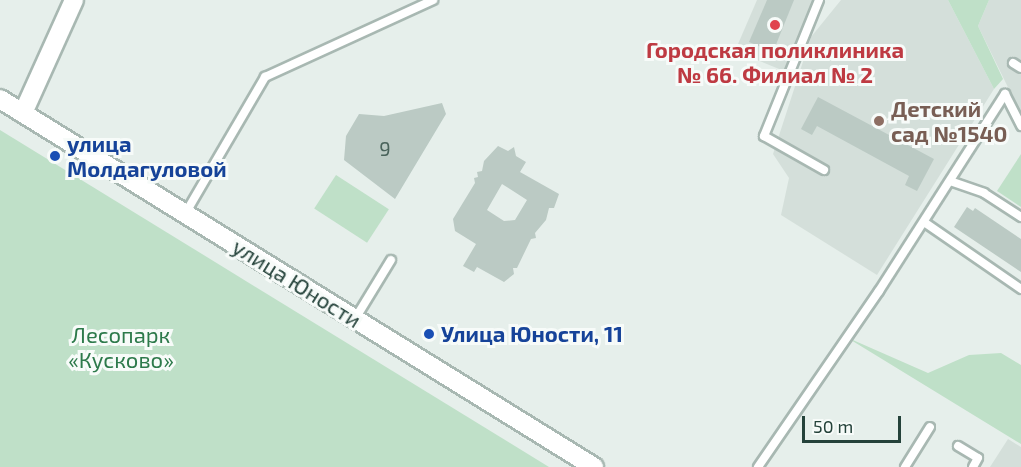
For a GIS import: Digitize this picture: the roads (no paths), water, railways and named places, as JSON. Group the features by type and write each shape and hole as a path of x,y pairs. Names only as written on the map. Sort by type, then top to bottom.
{"main road":[{"path":"22,113 74,0"},
{"name":"улица Юности","path":"0,99 594,467"}],"lane":[{"path":"185,214 265,77 433,0"},
{"path":"819,0 764,136 824,170"},
{"path":"758,467 924,222 1005,94 1021,126"},
{"path":"950,181 984,194 1021,217"},
{"path":"924,222 1021,289"},
{"path":"355,319 392,260"},
{"path":"904,467 930,427"},
{"path":"958,446 978,458 973,467"}],"place":[{"name":"Городская поликлиника № 66. Филиал № 2","path":"775,25"},
{"name":"Детский сад №1540","path":"879,121"},
{"name":"улица Молдагуловой","path":"55,156"},
{"name":"Улица Юности, 11","path":"429,334"}],"park label":[{"name":"Лесопарк «Кусково»","path":"121,346"}]}
